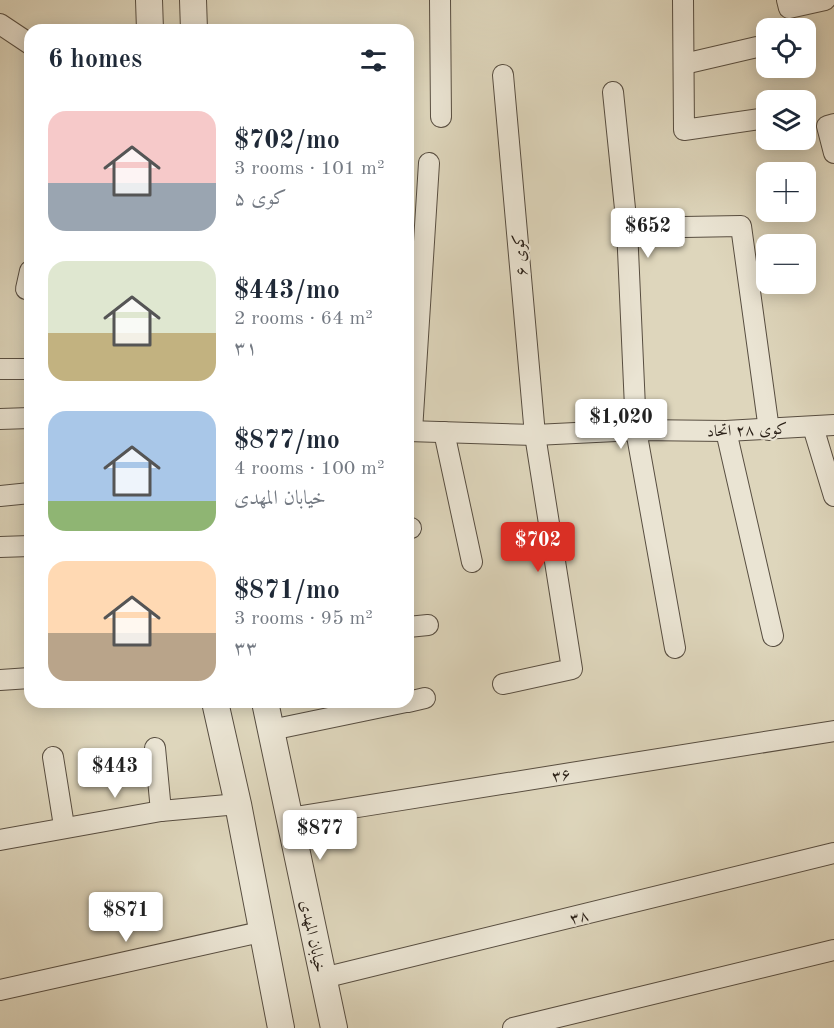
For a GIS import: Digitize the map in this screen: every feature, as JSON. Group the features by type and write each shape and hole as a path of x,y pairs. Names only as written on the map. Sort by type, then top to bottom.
{"street":[{"path":"149,0 150,24"},
{"path":"193,0 194,24"},
{"path":"440,0 441,117"},
{"path":"683,0 684,130 756,119"},
{"path":"787,0 789,8 825,0"},
{"path":"0,24 24,40"},
{"path":"684,64 756,47"},
{"name":"کوی ۶","path":"503,75 535,435 572,669 503,684"},
{"path":"614,92 627,228 636,430 675,648"},
{"path":"834,124 827,126 834,153"},
{"path":"414,375 429,163"},
{"path":"627,228 741,226 769,430"},
{"path":"0,369 24,369"},
{"path":"0,419 24,418"},
{"name":"کوی ۲۸ اتحاد","path":"414,431 535,435 636,430 769,430 834,425"},
{"path":"813,427 834,496"},
{"path":"726,431 773,636"},
{"path":"444,432 472,562"},
{"path":"0,496 24,494"},
{"path":"0,547 24,546"},
{"path":"0,680 24,678"},
{"path":"215,708 238,804 281,1028"},
{"name":"خیابان المهدی","path":"266,708 334,1028"},
{"path":"271,730 379,708"},
{"name":"۳۶","path":"289,818 834,731"},
{"path":"155,748 160,811"},
{"path":"53,757 64,826"},
{"path":"0,840 64,826 160,811 238,804"},
{"name":"۳۸","path":"323,978 834,853"},
{"path":"0,990 261,932"},
{"path":"513,1028 834,950"}]}
